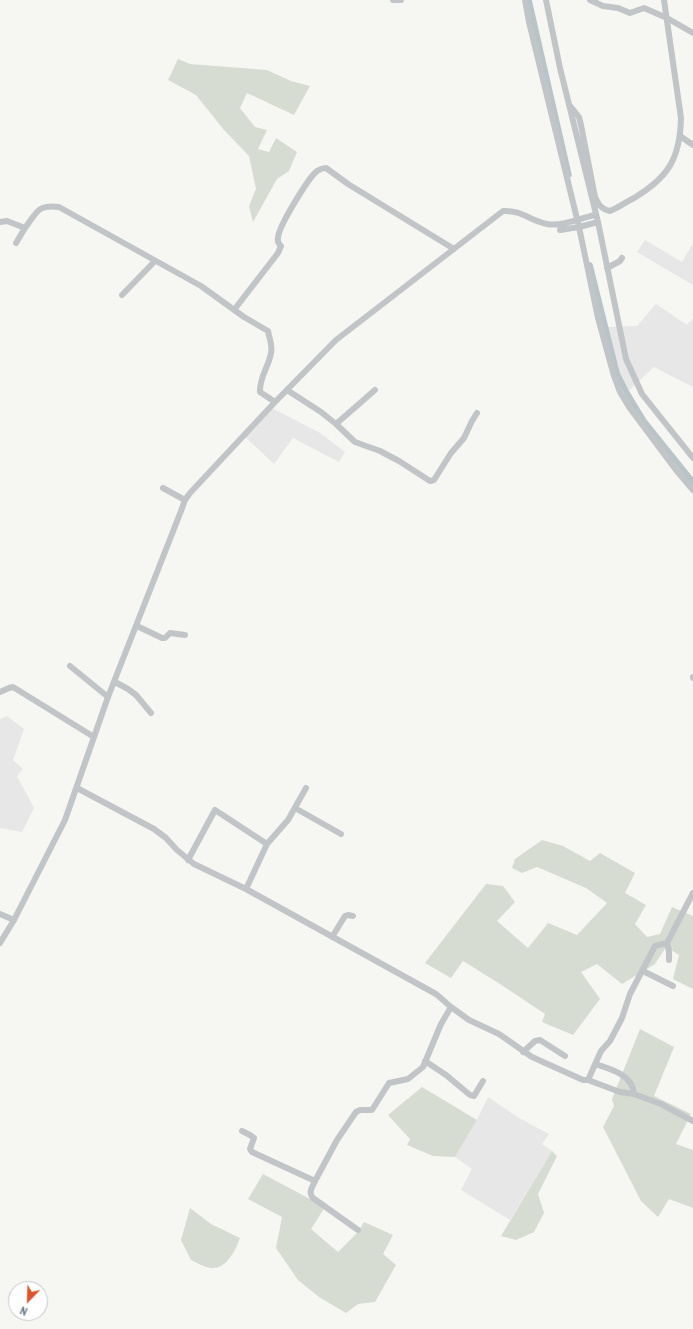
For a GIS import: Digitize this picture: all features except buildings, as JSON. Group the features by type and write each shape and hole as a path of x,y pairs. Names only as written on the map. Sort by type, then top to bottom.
{"street":[{"path":"392,0 401,0"},
{"path":"525,0 529,22 580,227 605,344 614,376 620,392 629,407 676,470 693,490"},
{"path":"546,0 560,68 570,106 581,138 595,197 599,205 610,210 639,195 658,180 668,170 675,158 680,136 680,118 664,0"},
{"path":"590,0 603,6 618,8 630,13 644,8 667,18 693,34"},
{"path":"680,136 693,145"},
{"path":"581,138 592,215 607,268 626,359 642,394 693,458"},
{"path":"234,310 279,251 281,246 278,241 278,236 284,221 316,172 323,168 326,168 348,184 454,249"},
{"path":"16,243 38,210 48,206 59,207 201,286 234,310 268,331 271,352 261,381 260,392 275,402"},
{"path":"0,943 14,920 61,828 77,788 108,697 185,500 275,402 336,340 503,211 518,212 547,224 578,220 592,215"},
{"path":"0,222 7,221 25,228"},
{"path":"560,230 595,223"},
{"path":"607,268 620,261 622,258"},
{"path":"122,296 155,261"},
{"path":"287,390 321,412 355,442 380,451 432,482 451,453 464,438 477,413"},
{"path":"336,424 375,390"},
{"path":"163,488 185,500"},
{"path":"137,626 162,638 165,638 170,633 185,635"},
{"path":"70,666 108,697"},
{"path":"115,682 136,695 151,713"},
{"path":"0,692 13,687 94,737"},
{"path":"77,788 154,829 166,838 176,850 194,864 246,889 436,994 469,1020 499,1034 532,1058 583,1080 588,1080 620,1092 634,1094 661,1104 693,1121"},
{"path":"246,889 267,844 288,820 306,788"},
{"path":"295,808 341,834"},
{"path":"188,860 215,810 267,844"},
{"path":"669,960 667,944 693,893"},
{"path":"0,914 14,920"},
{"path":"332,937 345,916 353,916"},
{"path":"588,1080 601,1051 610,1041 622,1018 630,994 655,946 667,944"},
{"path":"643,971 673,986"},
{"path":"358,1230 313,1198 310,1194 310,1190 337,1140 356,1112 360,1110 372,1110 389,1083 408,1079 423,1067 441,1024 451,1007"},
{"path":"523,1052 536,1041 540,1040 565,1056"},
{"path":"425,1062 446,1075 470,1095 474,1096 483,1081"},
{"path":"595,1064 613,1070 626,1078 632,1083 634,1094"},
{"path":"242,1131 254,1138 250,1149 252,1152 315,1181"}],"shaded area":[{"path":"178,59 190,64 267,70 291,81 310,86 294,115 247,93 240,108 255,127 267,130 258,149 269,152 276,138 297,152 289,171 277,179 253,222 249,206 256,189 249,156 224,130 196,95 168,80"},
{"path":"645,240 682,262 693,243 693,285 637,252"},
{"path":"656,304 687,325 693,318 693,387 654,367 629,390 612,357 605,327 637,326"},
{"path":"268,406 320,433 345,452 339,462 293,438 274,464 242,434"},
{"path":"7,716 24,729 13,760 23,769 17,776 34,808 22,832 0,828 0,719"},
{"path":"542,840 563,846 590,861 600,853 635,873 625,893 646,905 635,924 647,937 660,934 672,907 693,916 693,989 673,979 679,955 666,947 655,964 622,984 597,964 581,972 600,999 573,1035 542,1022 545,1014 463,961 451,978 425,963 486,884 503,886 515,902 497,921 528,948 548,923 577,935 607,903 586,888 537,867 522,873 512,868 515,859"},
{"path":"640,1029 674,1047 654,1096 691,1114 676,1144 693,1150 693,1208 669,1199 658,1217 641,1201 603,1127 614,1106 612,1099"},
{"path":"422,1087 477,1120 455,1157 433,1156 407,1145 410,1139 388,1115"},
{"path":"488,1097 519,1118 549,1134 542,1144 552,1151 510,1220 461,1190 472,1169 455,1157 477,1120"},
{"path":"552,1151 557,1156 538,1194 544,1213 534,1232 516,1240 501,1236"},
{"path":"263,1174 325,1207 311,1229 338,1252 358,1232 364,1222 393,1235 383,1254 396,1265 375,1302 358,1304 346,1313 319,1297 298,1280 276,1248 282,1217 248,1199"},
{"path":"190,1208 211,1224 240,1238 230,1258 222,1265 210,1268 191,1260 181,1240"}],"waterway":[{"path":"529,0 569,175"},
{"path":"590,265 617,373 644,421 693,482"}]}
